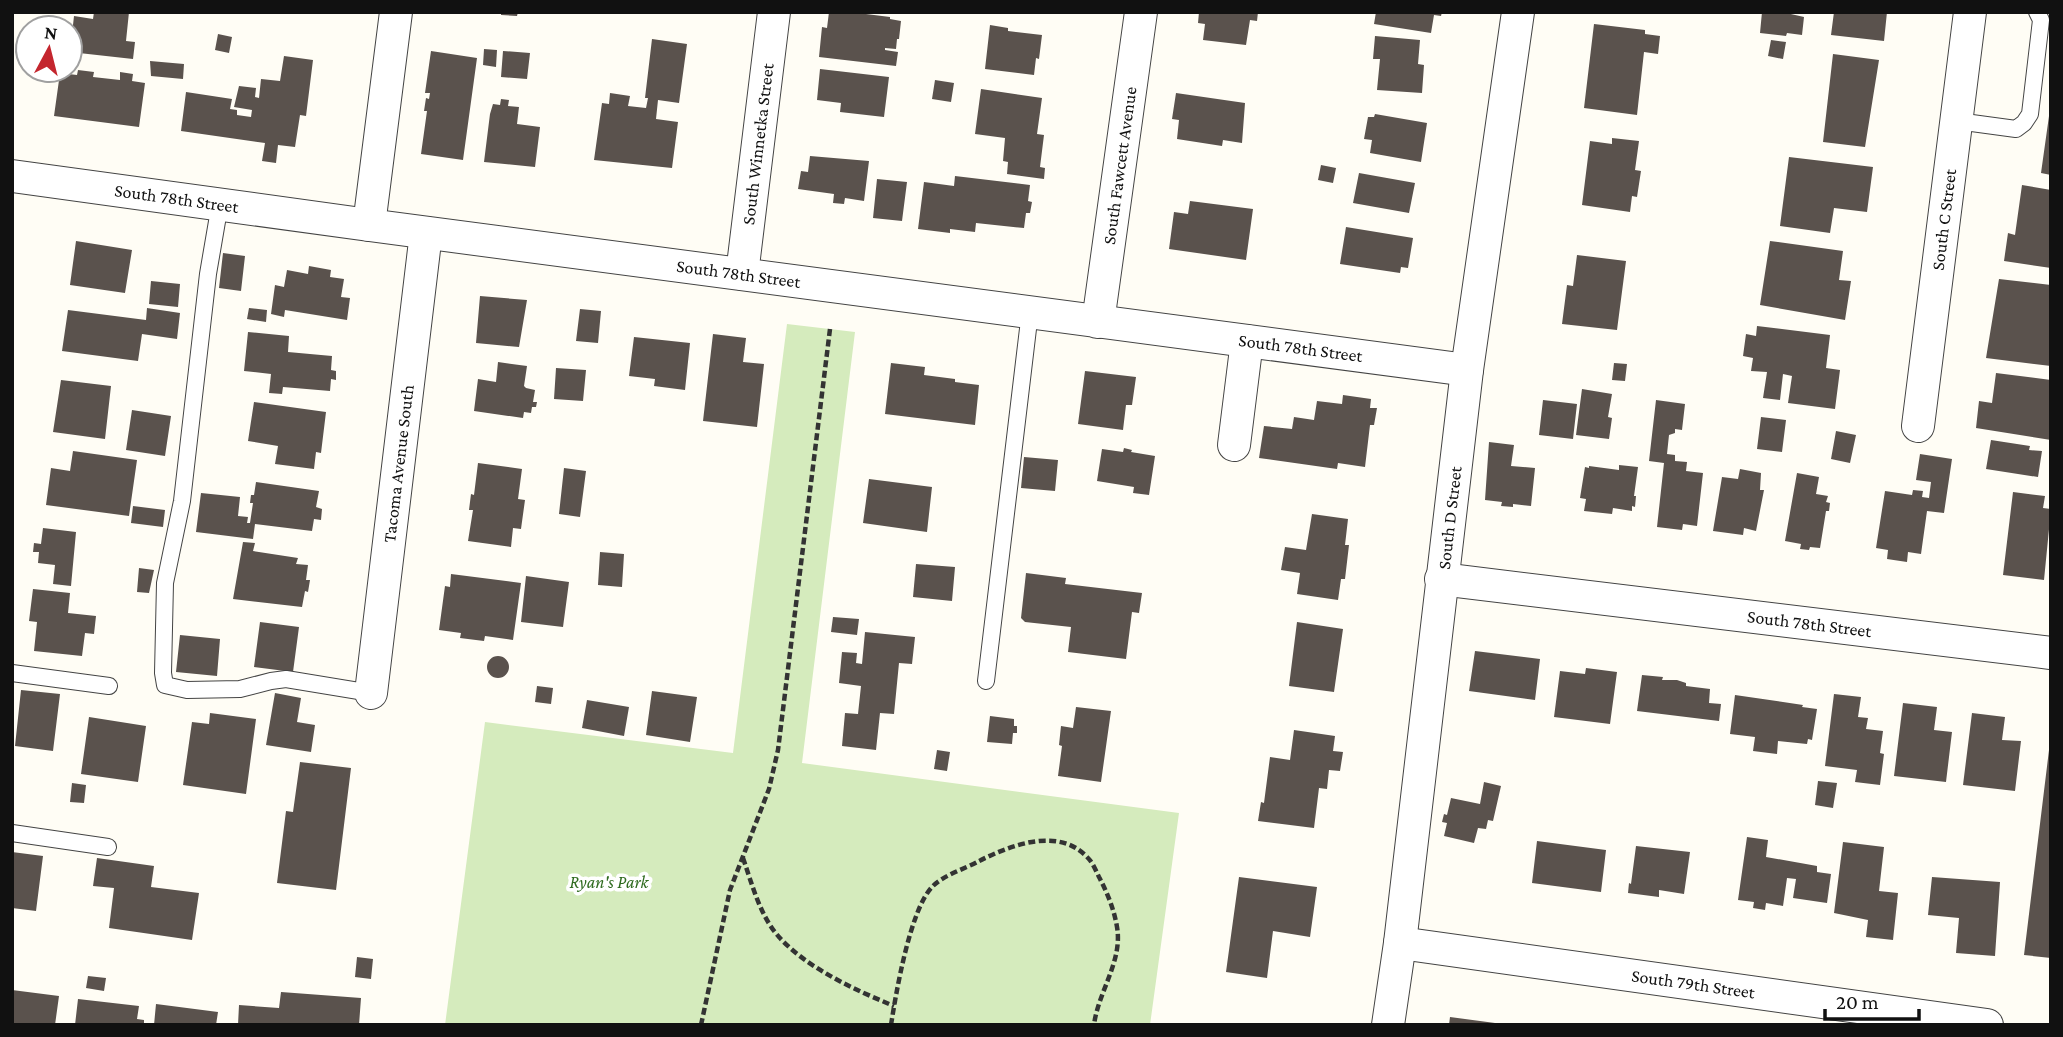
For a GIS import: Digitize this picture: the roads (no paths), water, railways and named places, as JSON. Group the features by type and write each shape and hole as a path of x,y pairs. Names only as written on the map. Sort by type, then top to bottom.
{"street":[{"path":"369,225 396,12"},
{"name":"South Winnetka Street","path":"742,274 774,12"},
{"name":"South Fawcett Avenue","path":"1098,321 1141,12"},
{"name":"South D Street","path":"1388,1025 1467,370 1518,12"},
{"name":"South C Street","path":"1918,426 1970,12"},
{"name":"South 78th Street","path":"12,176 1467,370"},
{"name":"Tacoma Avenue South","path":"371,693 426,233"},
{"path":"1234,445 1247,341"},
{"name":"South 78th Street","path":"1441,579 2051,653"},
{"name":"South 79th Street","path":"1400,943 1987,1025"}],"lane":[{"path":"1957,121 2016,129 2024,123 2030,114 2041,20 2037,12"},
{"path":"220,204 208,274 182,501 165,583 165,685 187,690 240,689 286,679 371,693"},
{"path":"986,681 1030,312"},
{"path":"12,673 110,686"},
{"path":"12,833 108,847"}],"park label":[{"name":"Ryan's Park","path":"609,882"}]}
